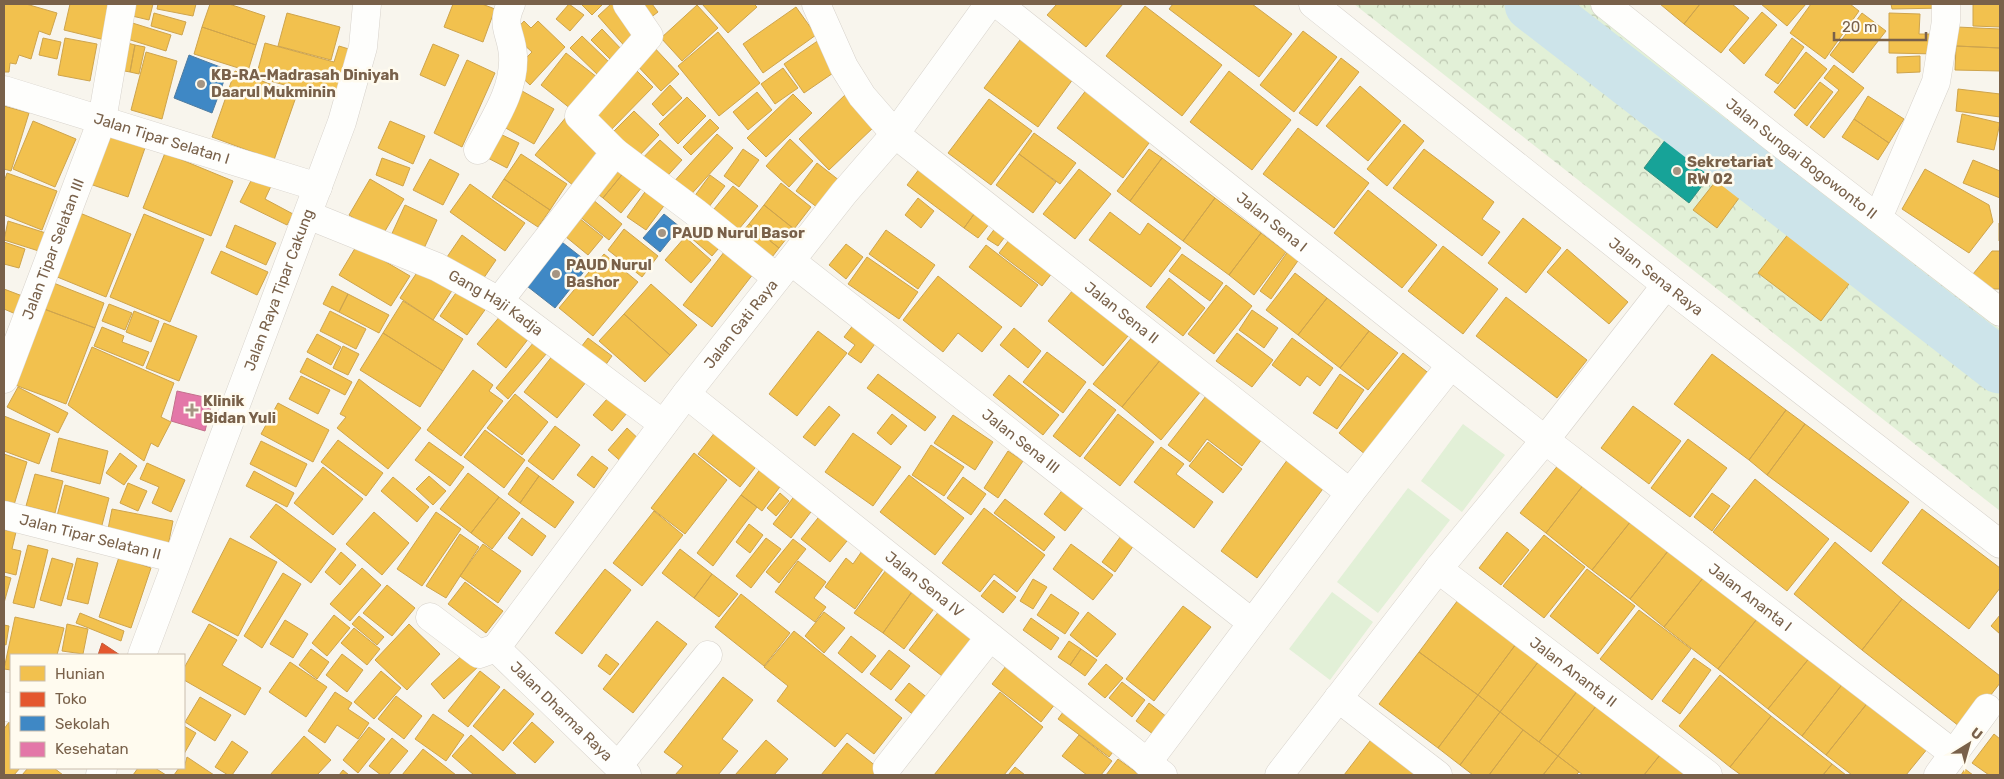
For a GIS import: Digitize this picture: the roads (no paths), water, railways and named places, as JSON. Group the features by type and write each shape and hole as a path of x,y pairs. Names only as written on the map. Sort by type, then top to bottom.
{"street":[{"name":"Jalan Tipar Selatan III","path":"4,379 102,120 122,4"},
{"name":"Jalan Raya Tipar Cakung","path":"142,654 342,122 363,47 368,4"},
{"path":"478,150 506,95 513,56 505,17 511,4"},
{"name":"Jalan Sena III","path":"627,4 649,36 579,116 615,152 695,212 784,270 1251,622"},
{"name":"Jalan Sena II","path":"816,4 844,68 862,96 895,134 1350,493"},
{"name":"Jalan Gati Raya","path":"496,648 686,394 895,134 990,4"},
{"name":"Jalan Sena I","path":"998,4 1546,440"},
{"name":"Jalan Sena Raya","path":"1313,4 1666,285 2000,544"},
{"name":"Jalan Sungai Bogowonto II","path":"1605,4 2000,312"},
{"path":"1878,218 1936,82 1946,21 1946,4"},
{"name":"Jalan Tipar Selatan I","path":"4,90 318,187"},
{"path":"499,301 615,152"},
{"name":"Gang Haji Kadja","path":"308,215 437,267 499,301 663,424"},
{"path":"1279,775 1438,569 1546,440 1666,285"},
{"path":"1155,769 1251,622 1451,365"},
{"name":"Jalan Sena IV","path":"686,394 1155,769"},
{"name":"Jalan Ananta I","path":"1546,440 1946,765"},
{"name":"Jalan Tipar Selatan II","path":"4,515 177,559"},
{"name":"Jalan Ananta II","path":"1438,569 1708,775"},
{"path":"430,617 479,654 496,648"},
{"path":"887,768 990,637"},
{"name":"Jalan Dharma Raya","path":"496,648 622,771"},
{"path":"622,771 708,655"},
{"path":"1338,698 1438,775"},
{"path":"1946,765 1987,708"}],"waterway":[{"path":"1532,4 2000,366"}],"place":[{"name":"KB-RA-Madrasah Diniyah Daarul Mukminin","path":"201,84"},
{"name":"Sekretariat RW 02","path":"1677,171"},
{"name":"PAUD Nurul Basor","path":"662,233"},
{"name":"PAUD Nurul Bashor","path":"556,274"},
{"name":"Klinik Bidan Yuli","path":"192,410"}]}
